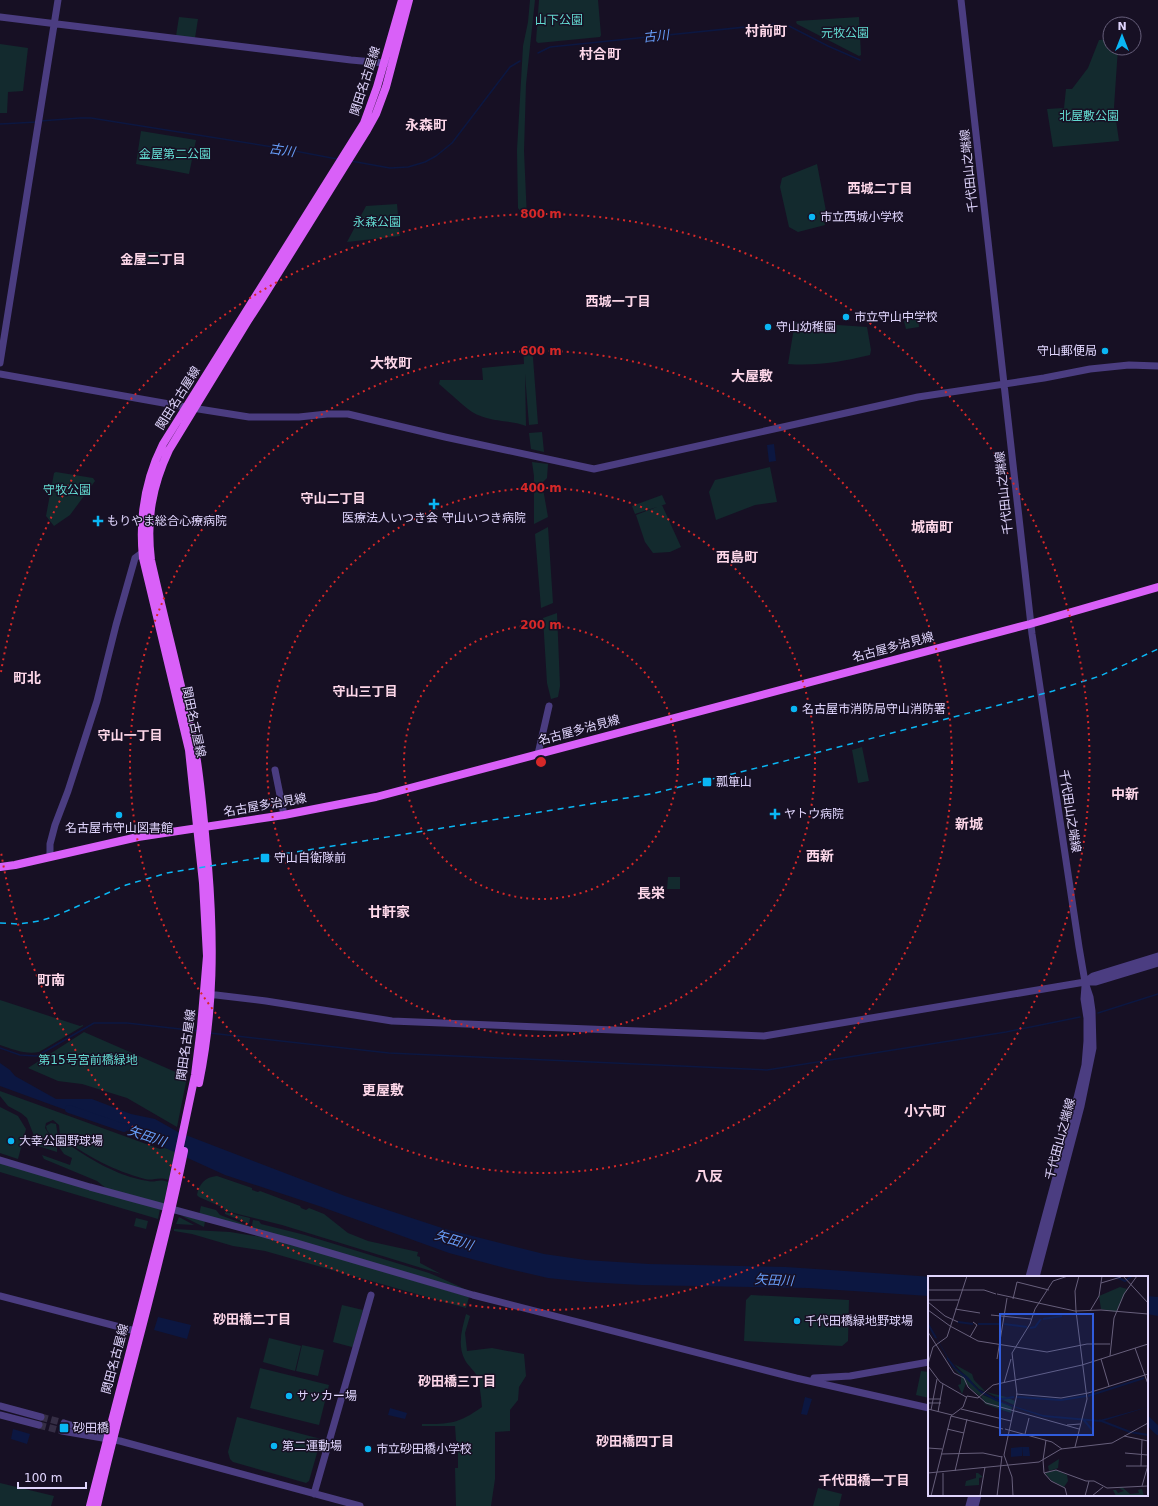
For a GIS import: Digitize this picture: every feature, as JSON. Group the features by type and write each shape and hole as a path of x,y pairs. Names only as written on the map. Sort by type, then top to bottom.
{"main road":[{"name":"関田名古屋線","path":"348,155 369,111 402,0"},
{"name":"関田名古屋線","path":"201,827 189,750 150,591 142,552 144,506 153,467 163,444 189,408 342,164 376,114 409,0"},
{"name":"関田名古屋線","path":"96,1506 138,1332 170,1209 204,1055 204,1028 208,995 200,780 195,750 151,560 149,534 151,499 160,468 189,408"},
{"name":"名古屋多治見線","path":"0,867 15,865 138,837 284,815 376,797 1030,624 1158,587"},
{"name":"関田名古屋線","path":"90,1506 112,1439"}],"street":[{"path":"0,363 58,0"},
{"name":"千代田山之端線","path":"961,0 1030,624 1085,982 1092,1011 1093,1048 1036,1276"},
{"path":"0,18 384,64 392,61"},
{"path":"0,374 189,408 249,417 268,418 348,414 591,469 599,469 918,397 1090,370 1129,365 1158,366"},
{"path":"50,857 50,844 55,825 97,702 116,625 135,558 142,552"},
{"path":"538,754 549,706"},
{"path":"275,770 284,815"},
{"path":"1085,982 1093,976 1158,956"},
{"path":"208,995 266,1001 392,1021 764,1036 1085,982 1096,982 1158,963"},
{"name":"千代田山之端線","path":"1029,1276 1042,1227 1073,1126"},
{"path":"0,1160 170,1209 293,1242 479,1297 796,1378 928,1408"},
{"path":"314,1494 371,1295"},
{"path":"0,1296 138,1332"},
{"path":"796,1378 850,1376 928,1362"},
{"path":"0,1406 41,1416"},
{"path":"0,1415 39,1425"},
{"path":"64,1422 112,1439 360,1506"},
{"path":"62,1431 112,1439"},
{"path":"969,1506 972,1496"},
{"path":"975,1506 978,1496"}],"green space":[{"path":"530,0 535,0 526,84 524,151 527,219 518,208 517,150 523,46 528,22"},
{"name":"山下公園","path":"539,0 598,0 600,37 538,43 536,41"},
{"path":"179,17 198,19 195,38 176,36"},
{"name":"元牧公園","path":"859,17 861,55 859,56 797,24 796,22 797,21"},
{"name":"北屋敷公園","path":"1099,40 1102,40 1102,56 1117,56 1114,107 1119,141 1053,147 1047,109 1064,108 1066,89 1072,89 1088,68"},
{"path":"0,44 28,48 23,91 8,92 7,113 0,113"},
{"name":"金屋第二公園","path":"141,131 196,140 189,174 136,164"},
{"path":"817,164 826,211 822,212 825,225 798,232 789,227 780,187 782,178"},
{"name":"永森公園","path":"397,204 400,236 347,242 366,206"},
{"path":"159,252 158,263 144,260 143,253"},
{"path":"918,319 919,327 906,329 904,321"},
{"path":"795,322 867,327 871,350 870,355 829,363 788,364"},
{"path":"523,345 532,345 538,424 529,425 525,374 526,426 490,419 478,415 464,406 439,384 440,380 483,380 482,368 524,364"},
{"path":"542,432 544,452 531,449 529,433"},
{"path":"532,462 548,464 547,478 542,483 548,517 534,524 534,476"},
{"path":"770,467 777,502 755,505 716,520 709,492 715,480"},
{"name":"守牧公園","path":"56,472 93,478 95,481 70,515 54,526 46,516 54,473"},
{"path":"662,495 666,504 635,514 632,506"},
{"path":"662,505 681,547 670,552 653,553 645,542 636,515"},
{"path":"548,527 553,603 541,608 535,534"},
{"path":"557,613 560,686 558,697 551,699 547,683 543,618"},
{"path":"862,747 869,781 858,783 852,750"},
{"path":"668,877 680,877 680,889 667,889"},
{"path":"0,1000 83,1026 39,1052 29,1053 14,1050 0,1045"},
{"name":"第15号宮前橋緑地","path":"84,1032 187,1077 177,1127 127,1098 82,1084 58,1081 28,1068"},
{"path":"0,1091 160,1149 165,1148 175,1151 169,1180 162,1178 145,1179 122,1172 103,1163 64,1140 60,1135 59,1125 53,1120 46,1123 45,1128 57,1147 57,1152 38,1146 27,1118 8,1106 0,1096"},
{"name":"大幸公園野球場","path":"0,1107 18,1116 26,1129 18,1159 0,1153"},
{"path":"51,1123 56,1124 58,1137 82,1153 114,1171 136,1179 151,1181 162,1180 168,1182 164,1205 107,1189 97,1181 44,1159 42,1155 70,1165 72,1158 64,1154 47,1130 46,1126"},
{"path":"0,1163 160,1209 158,1219 0,1172"},
{"path":"217,1176 252,1188 252,1190 258,1192 260,1191 300,1206 306,1210 309,1208 324,1214 348,1233 368,1241 418,1252 417,1256 420,1257 420,1263 441,1274 282,1225 226,1211 224,1208 197,1195 203,1182 209,1178"},
{"path":"201,1206 216,1210 220,1215 249,1226 249,1228 199,1215"},
{"path":"225,1212 250,1218 249,1224 225,1214"},
{"path":"180,1215 205,1221 204,1227"},
{"path":"179,1217 194,1225 176,1224"},
{"path":"136,1218 148,1221 146,1229 134,1226"},
{"path":"253,1220 259,1221 261,1224 305,1235 429,1273 471,1292 254,1230 252,1225"},
{"path":"174,1229 230,1232 274,1239 469,1297 466,1308 265,1251 233,1246 192,1234 174,1231"},
{"name":"千代田橋緑地野球場","path":"751,1295 849,1300 848,1341 842,1346 744,1341 746,1300"},
{"path":"342,1305 363,1310 352,1347 333,1342"},
{"path":"466,1314 470,1316 465,1333 467,1351 492,1348 524,1354 526,1376 519,1387 518,1400 510,1410 510,1431 495,1432 495,1479 491,1506 456,1506 455,1468 458,1468 458,1443 456,1440 455,1426 422,1426 422,1424 454,1422 474,1413 482,1407 480,1387 477,1376 465,1360 461,1349 461,1337"},
{"path":"269,1338 301,1346 295,1371 263,1362"},
{"path":"302,1345 324,1350 318,1376 296,1371"},
{"name":"サッカー場","path":"260,1368 329,1385 319,1425 250,1408"},
{"path":"921,1371 928,1372 928,1398 916,1395"},
{"name":"第二運動場","path":"237,1417 321,1439 309,1481 306,1483 233,1462 230,1459 228,1452"},
{"path":"0,1483 54,1496 51,1506 0,1506"},
{"path":"818,1488 842,1494 839,1506 813,1506"}],"water":[{"path":"774,444 776,461 769,462 767,445"},
{"name":"矢田川","path":"0,1063 10,1070 15,1076 56,1099 92,1099 131,1114 155,1119 178,1132 345,1196 445,1229 544,1254 586,1260 649,1264 786,1267 928,1277 928,1296 808,1288 641,1285 548,1278 449,1253 319,1206 225,1175 93,1115 63,1109 0,1086"},
{"path":"1148,1296 1158,1297 1158,1316 1148,1314"},
{"path":"158,1317 191,1325 187,1339 154,1330"},
{"path":"805,1397 812,1399 807,1415 801,1414"},
{"path":"390,1408 407,1413 405,1419 388,1415"},
{"path":"13,1429 30,1434 27,1444 11,1439"}],"waterway":[{"name":"古川","path":"538,53 550,47 775,24"},
{"name":"古川","path":"789,26 860,60"},
{"name":"古川","path":"351,161 390,168 408,167 425,162 436,156 452,143 510,67 520,61"},
{"name":"古川","path":"40,121 91,118 279,148 337,159"},
{"name":"古川","path":"0,124 37,122"},
{"path":"1098,1013 1158,994"},
{"path":"210,1033 389,1053 767,1070 1006,1032 1080,1017"},
{"path":"0,1048 20,1055 37,1056 94,1023 127,1023 198,1031"},
{"name":"矢田川","path":"69,1109 124,1128"},
{"path":"1148,1421 1158,1431"}],"tunnel":[{"path":"41,1417 64,1423"},
{"path":"39,1425 62,1431"}],"railway":[{"path":"0,923 19,924 53,917 126,885 167,873 651,794 781,762 1053,691 1100,676 1158,649"}],"place":[{"name":"市立西城小学校","path":"812,217"},
{"name":"市立守山中学校","path":"846,317"},
{"name":"守山幼稚園","path":"768,327"},
{"name":"守山郵便局","path":"1105,351"},
{"name":"医療法人いつき会 守山いつき病院","path":"434,504"},
{"name":"もりやま総合心療病院","path":"98,521"},
{"name":"名古屋市消防局守山消防署","path":"794,709"},
{"name":"瓢箪山","path":"707,782"},
{"name":"ヤトウ病院","path":"775,814"},
{"name":"名古屋市守山図書館","path":"119,815"},
{"name":"守山自衛隊前","path":"265,858"},
{"name":"大幸公園野球場","path":"11,1141"},
{"name":"千代田橋緑地野球場","path":"797,1321"},
{"name":"サッカー場","path":"289,1396"},
{"name":"砂田橋","path":"64,1428"},
{"name":"第二運動場","path":"274,1446"},
{"name":"市立砂田橋小学校","path":"368,1449"}],"district":[{"name":"村前町","path":"766,31"},
{"name":"村合町","path":"600,54"},
{"name":"永森町","path":"426,125"},
{"name":"西城二丁目","path":"880,188"},
{"name":"金屋二丁目","path":"153,259"},
{"name":"西城一丁目","path":"618,301"},
{"name":"大牧町","path":"391,363"},
{"name":"大屋敷","path":"752,376"},
{"name":"守山二丁目","path":"333,498"},
{"name":"城南町","path":"932,527"},
{"name":"西島町","path":"737,557"},
{"name":"町北","path":"27,678"},
{"name":"守山三丁目","path":"365,691"},
{"name":"守山一丁目","path":"130,735"},
{"name":"中新","path":"1125,794"},
{"name":"新城","path":"969,824"},
{"name":"西新","path":"820,856"},
{"name":"長栄","path":"651,893"},
{"name":"廿軒家","path":"389,912"},
{"name":"町南","path":"51,980"},
{"name":"更屋敷","path":"383,1090"},
{"name":"小六町","path":"925,1111"},
{"name":"八反","path":"709,1176"},
{"name":"砂田橋二丁目","path":"252,1319"},
{"name":"砂田橋三丁目","path":"457,1381"},
{"name":"砂田橋四丁目","path":"635,1441"},
{"name":"千代田橋一丁目","path":"864,1480"}]}
